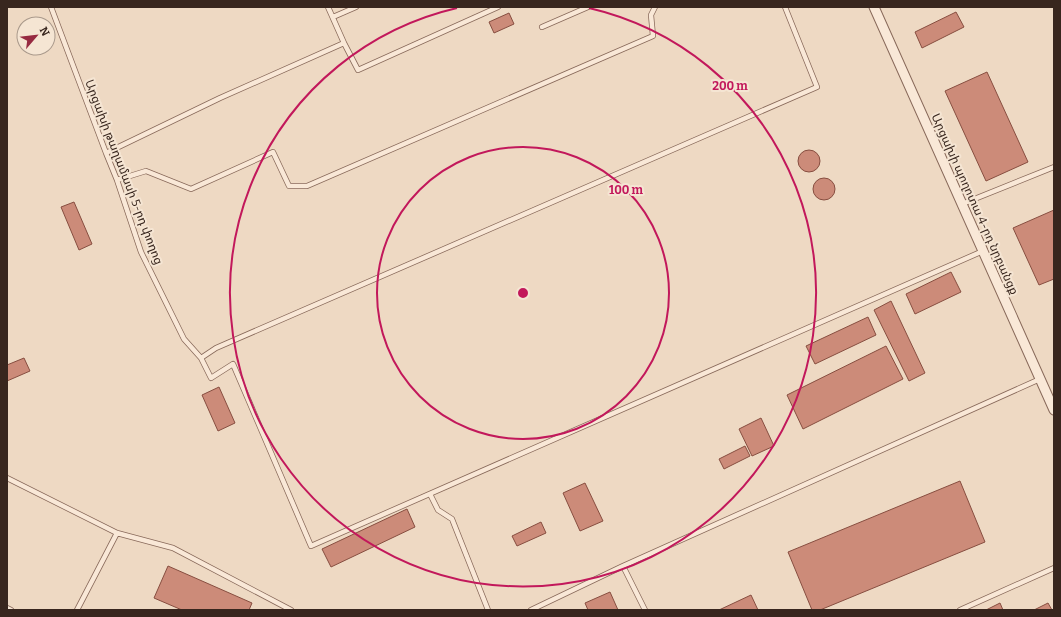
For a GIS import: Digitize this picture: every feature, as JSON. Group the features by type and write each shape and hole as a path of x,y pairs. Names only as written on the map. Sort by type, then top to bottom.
{"street":[{"name":"Արցախի պողոտա 4-րդ նրբանցք","path":"874,7 1054,410"}],"lane":[{"name":"Արցախի թաղամասի 5-րդ փողոց","path":"51,7 117,180 141,252 184,339 202,358 211,378 233,364 311,546 430,494"},
{"path":"328,7 358,70 498,7"},
{"path":"333,17 356,7"},
{"path":"542,27 588,7"},
{"path":"117,180 146,171 191,189 273,152 290,186 308,186 653,36 651,15 655,7"},
{"path":"202,358 216,348 817,87 785,7"},
{"path":"106,154 220,98 344,42"},
{"path":"962,204 1054,166"},
{"path":"488,610 452,519 438,510 430,494 983,251"},
{"path":"531,610 623,566 1040,379"},
{"path":"7,478 117,533 173,548 291,610"},
{"path":"77,610 117,533"},
{"path":"623,566 645,610"},
{"path":"960,610 1054,568"},
{"path":"7,608 11,610"}],"building":[{"path":"956,12 964,27 922,48 915,32"},
{"path":"509,13 514,24 494,33 489,22"},
{"path":"987,72 1028,162 986,181 945,91"},
{"path":"809,150 817,153 820,161 817,169 809,172 801,169 798,161 801,153"},
{"path":"824,178 832,181 835,189 832,197 824,200 816,197 813,189 816,181"},
{"path":"74,202 92,244 79,250 61,207"},
{"path":"1054,210 1054,279 1039,285 1013,228"},
{"path":"951,272 961,292 915,314 906,294"},
{"path":"891,301 925,373 909,381 874,310"},
{"path":"868,317 876,335 815,364 806,346"},
{"path":"886,346 903,379 803,429 787,395"},
{"path":"24,358 30,371 7,381 7,365"},
{"path":"219,387 235,423 218,431 202,395"},
{"path":"761,418 774,446 752,456 739,429"},
{"path":"745,446 750,456 724,469 719,459"},
{"path":"960,481 985,542 820,610 812,610 788,552"},
{"path":"585,483 603,521 580,531 563,493"},
{"path":"407,509 415,527 331,567 322,549"},
{"path":"541,522 546,533 517,546 512,536"},
{"path":"168,566 252,603 249,610 182,610 154,598"},
{"path":"610,592 618,610 588,610 585,603"},
{"path":"751,595 758,610 719,610"},
{"path":"1000,603 1003,610 986,610"},
{"path":"1048,603 1052,610 1034,610"}]}
